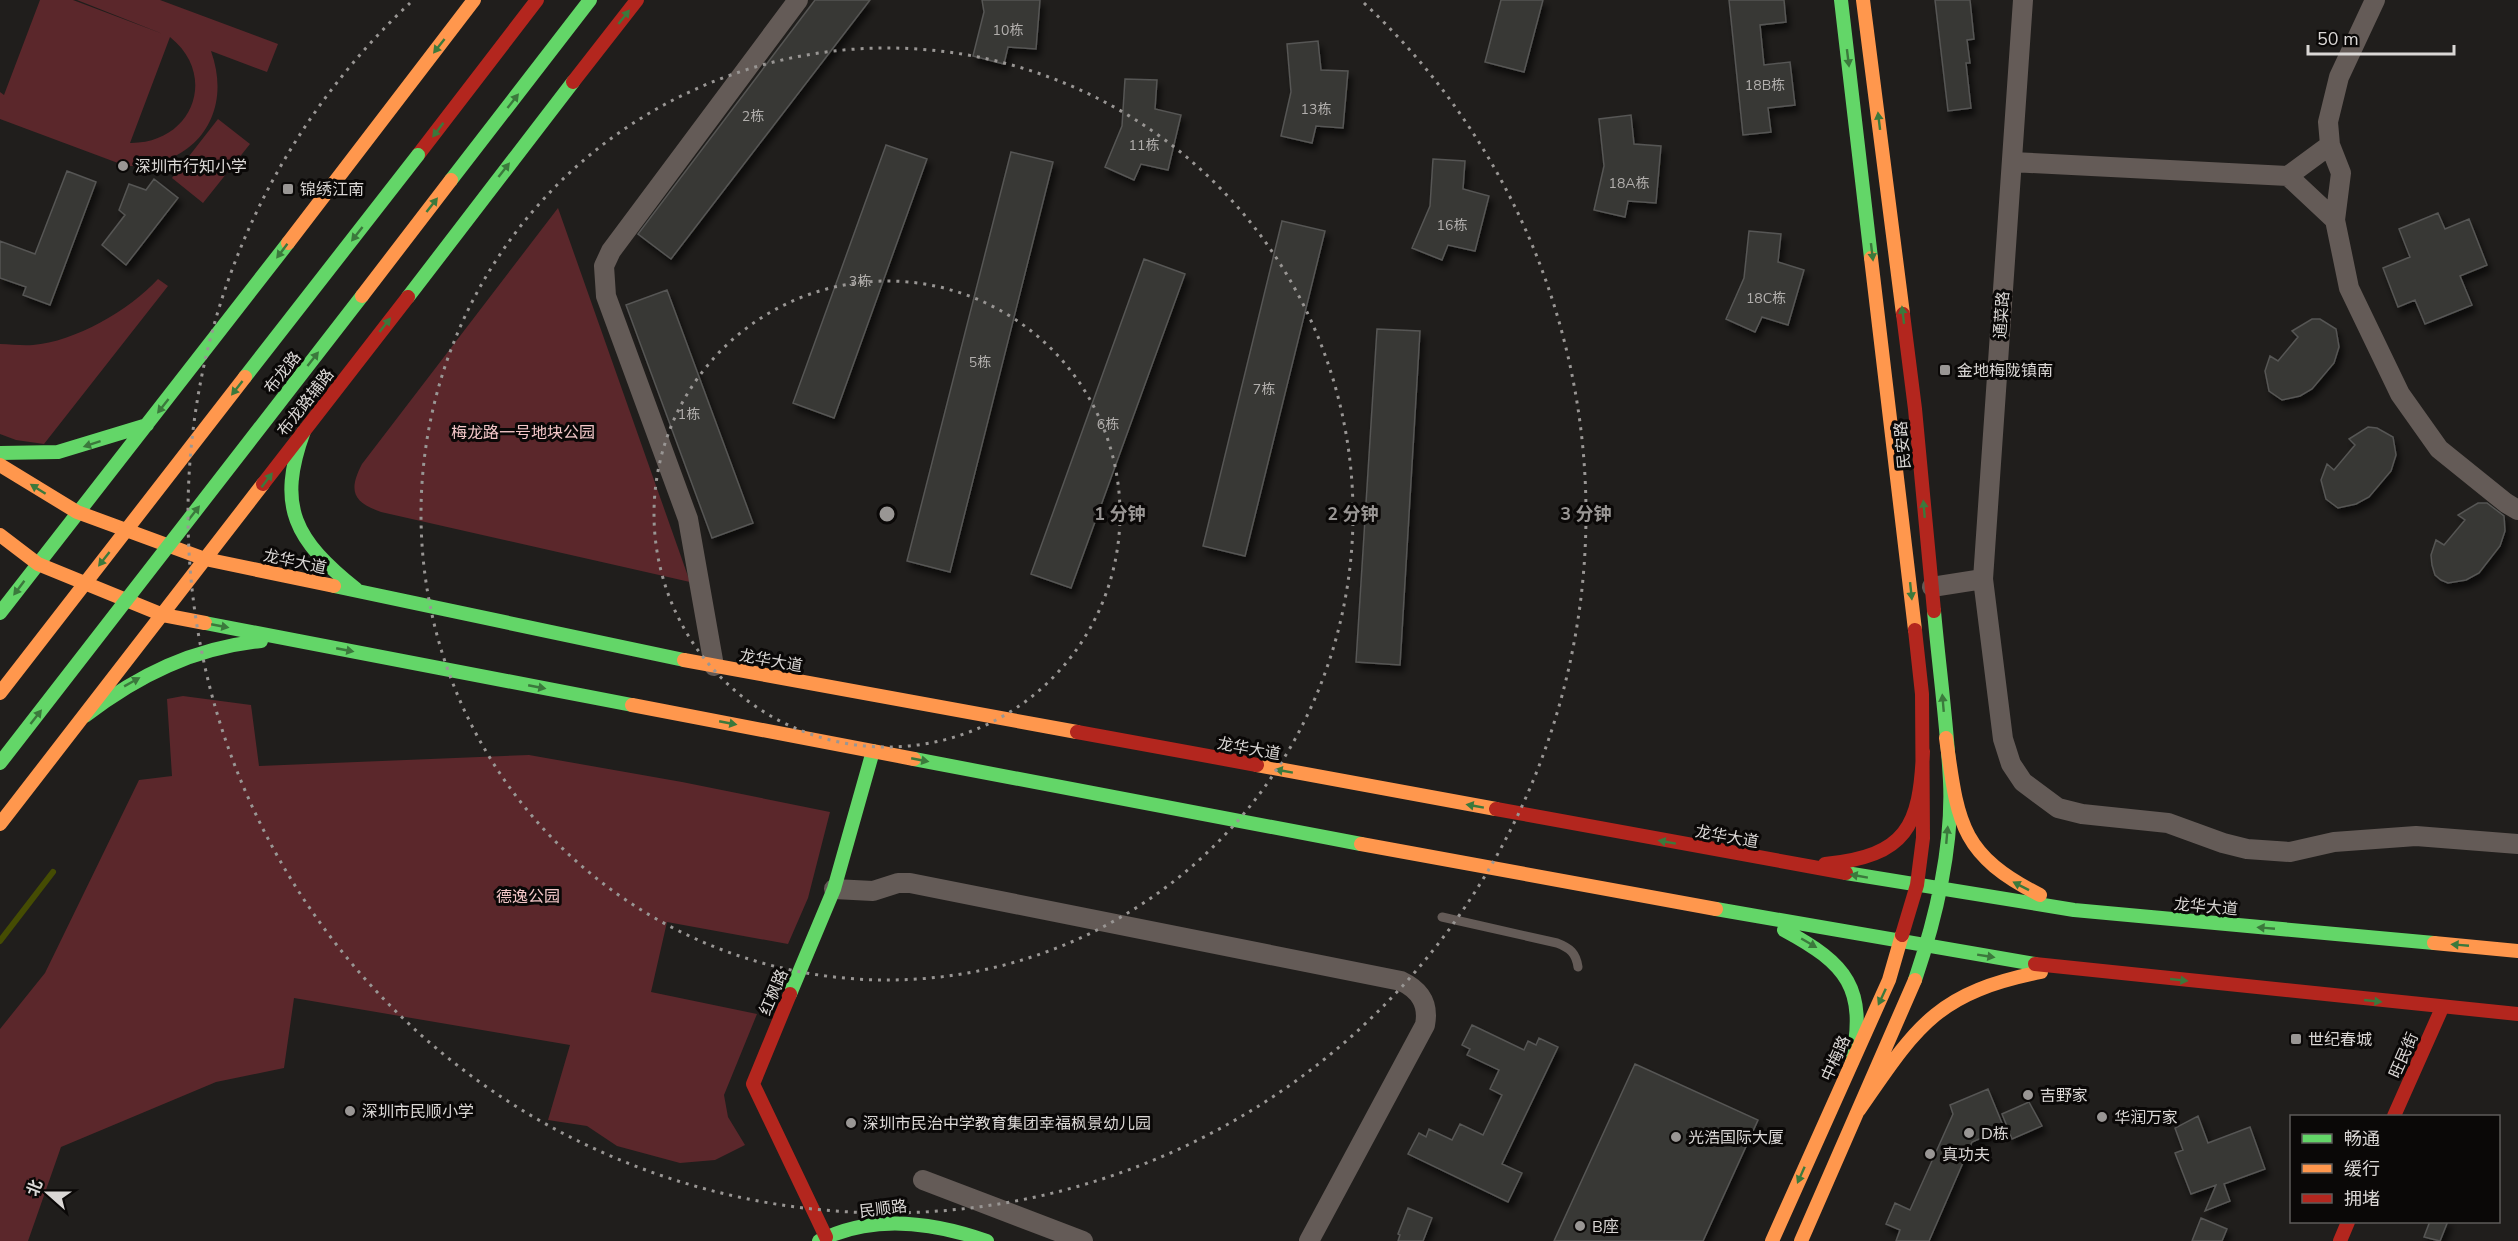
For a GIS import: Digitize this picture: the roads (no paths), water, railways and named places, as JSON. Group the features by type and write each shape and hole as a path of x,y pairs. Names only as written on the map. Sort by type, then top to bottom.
{"main road":[{"path":"0,613 474,0"},
{"name":"布龙路","path":"0,693 537,0"},
{"name":"布龙路","path":"0,764 591,0"},
{"name":"布龙路辅路","path":"0,824 637,0"},
{"name":"民安路","path":"1841,0 1922,694 1923,838 1917,885"},
{"name":"民安路","path":"1863,0 1915,409 1946,738 1949,792 1941,888"},
{"path":"0,453 27,456 66,452 147,425"},
{"path":"304,431 291,467 291,496 297,521 315,554 359,591"},
{"name":"龙华大道","path":"0,465 77,512 205,559 714,666 1795,865 2074,910 2518,951"},
{"path":"0,535 38,564 163,615 873,751 1756,916 2065,969 2518,1014"},
{"path":"85,716 114,693 172,664 243,642 288,639"},
{"path":"1946,738 1956,811 1966,836 2000,874 2074,910"},
{"name":"红枫路","path":"823,1239 753,1084 834,889 873,751"},
{"path":"1795,865 1831,863 1856,858 1876,852 1896,841 1913,820 1919,802 1923,751"},
{"name":"中梅路","path":"1772,1241 1887,985 1902,942 1917,885"},
{"path":"1802,1241 1928,946 1941,888"},
{"path":"1756,916 1819,948 1846,977 1855,994 1859,1011 1860,1033 1852,1061"},
{"path":"1859,1110 1914,1032 1949,1000 2003,979 2065,969"},
{"name":"旺民街","path":"2394,1115 2442,1008"},
{"name":"民顺路","path":"823,1239 847,1230 907,1221 938,1224 987,1241"},
{"path":"2340,1241 2347,1223"}],"street":[{"path":"714,666 688,519 606,296 604,266 611,251 798,0"},
{"name":"通菜路","path":"2024,0 1983,579 2003,739 2011,764 2024,782 2058,808 2082,814 2168,823 2223,843 2271,852 2290,852 2334,842 2416,836 2518,844"},
{"path":"2375,0 2339,77 2328,122 2330,145 2341,174 2335,220 2349,288 2400,394 2439,449 2518,510"},
{"path":"2012,162 2288,176 2330,145"},
{"path":"2288,176 2335,220"},
{"path":"1932,587 1983,579"},
{"path":"834,889 873,891 898,883 910,883 1401,981 1411,986 1425,1002 1427,1013 1425,1025 1309,1241"},
{"path":"923,1180 1083,1241"}],"lane":[{"path":"1442,917 1557,943 1569,948 1577,956 1578,967"}],"waterway":[{"path":"0,941 53,872"}],"place":[{"name":"深圳市行知小学","path":"123,166"},
{"name":"锦绣江南","path":"288,189"},
{"name":"金地梅陇镇南","path":"1945,370"},
{"name":"世纪春城","path":"2296,1039"},
{"name":"吉野家","path":"2028,1095"},
{"name":"深圳市民顺小学","path":"350,1111"},
{"name":"华润万家","path":"2102,1117"},
{"name":"深圳市民治中学教育集团幸福枫景幼儿园","path":"851,1123"},
{"name":"D栋","path":"1969,1133"},
{"name":"光浩国际大厦","path":"1676,1137"},
{"name":"真功夫","path":"1930,1154"},
{"name":"B座","path":"1580,1226"}],"park label":[{"name":"梅龙路一号地块公园","path":"523,432"},
{"name":"德逸公园","path":"528,896"}]}
